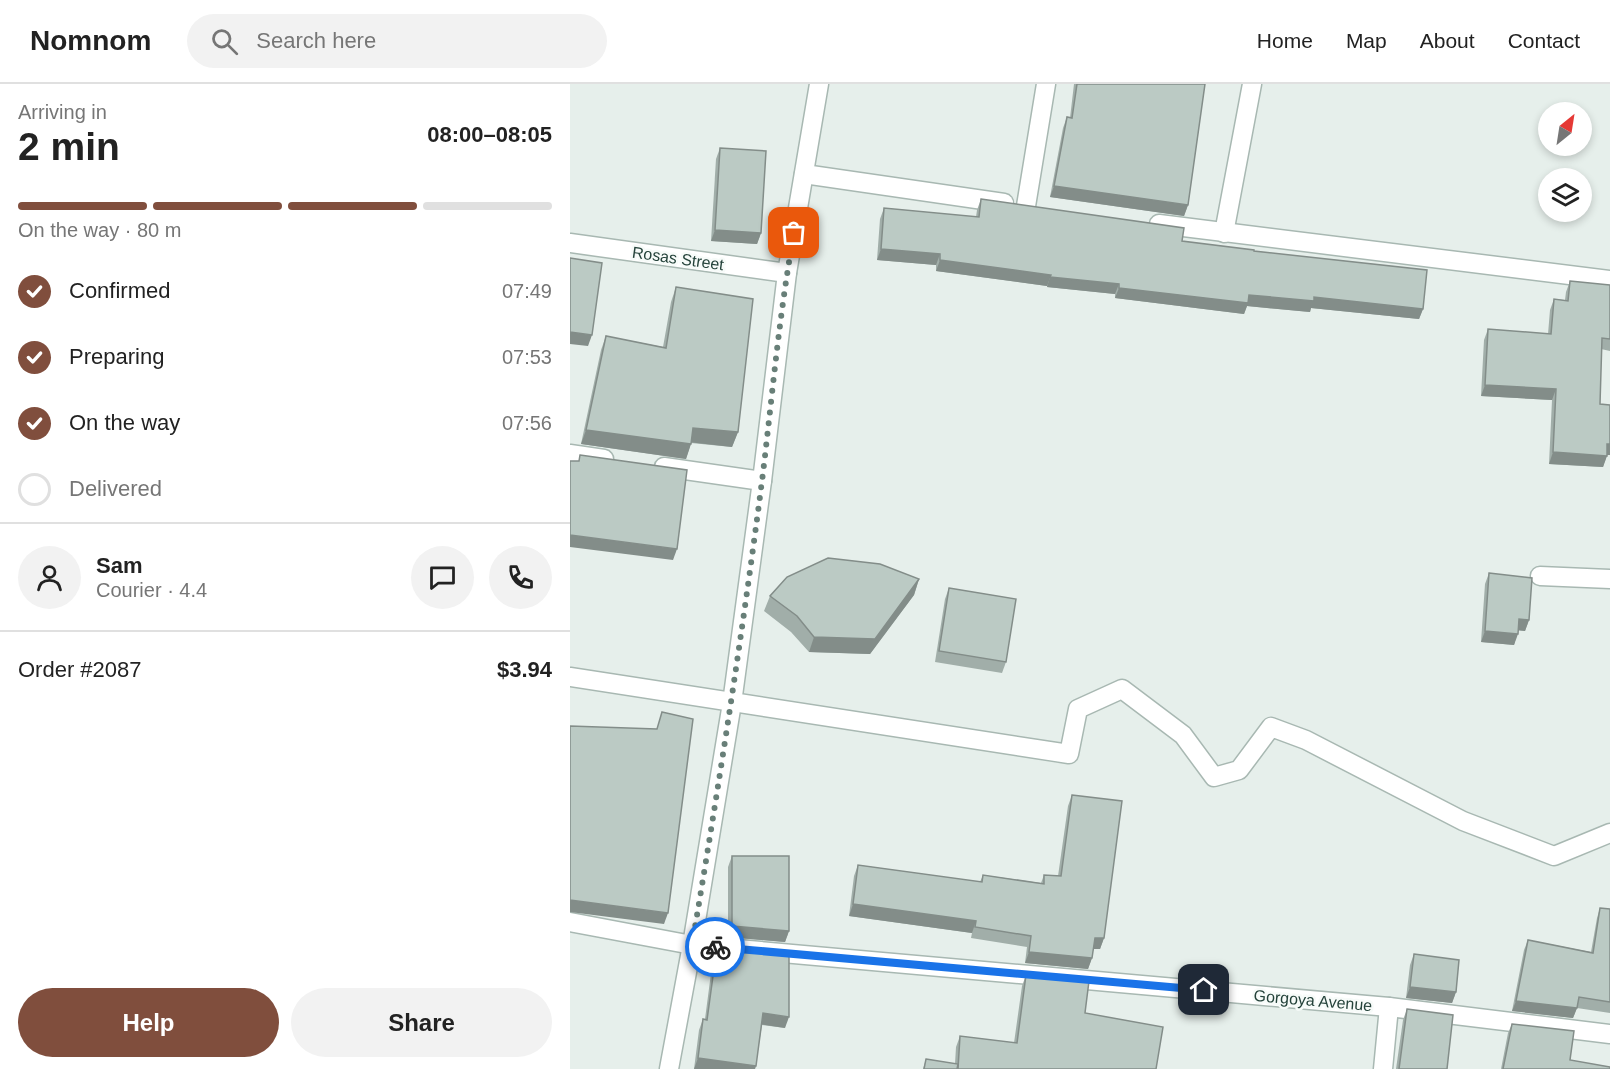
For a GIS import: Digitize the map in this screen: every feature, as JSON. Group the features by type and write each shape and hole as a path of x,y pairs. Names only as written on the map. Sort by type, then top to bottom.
{"street":[{"path":"669,1069 732,703 787,273 819,84"},
{"path":"804,174 1032,207 1046,84"},
{"path":"1224,233 1252,84"},
{"path":"1142,222 1610,280"},
{"name":"Rosas Street","path":"570,243 787,273"},
{"path":"570,454 626,462"},
{"path":"649,465 762,482"},
{"path":"1540,576 1610,579"},
{"path":"570,677 1069,754 1078,709 1122,689 1183,735 1214,777 1239,770 1271,727 1306,740 1463,821 1554,856 1610,833"},
{"name":"Gorgoya Avenue","path":"570,922 692,945 1389,1007 1610,1034"},
{"path":"1383,1069 1389,1007"}],"building":[{"path":"1077,84 1205,84 1188,205 1054,186 1067,117 1072,118"},
{"path":"720,148 766,151 761,233 715,230"},
{"path":"981,199 1184,228 1182,241 1427,270 1423,309 1314,297 1314,301 1249,295 1248,303 1119,288 1119,284 1050,277 1051,275 940,260 940,254 881,249 884,208 979,217"},
{"path":"570,258 602,263 592,335 570,332"},
{"path":"1570,281 1610,285 1610,339 1602,338 1600,404 1610,405 1610,444 1607,444 1607,456 1553,452 1556,389 1485,385 1488,329 1551,334 1554,299 1568,301"},
{"path":"676,287 753,299 738,432 693,428 691,444 586,430 606,336 666,348"},
{"path":"580,455 687,470 677,549 570,535 570,461 579,461"},
{"path":"828,558 880,564 919,579 875,639 814,637 797,616 770,596 787,577"},
{"path":"1489,573 1532,578 1529,620 1519,619 1518,634 1485,631"},
{"path":"949,588 1016,599 1006,662 939,651"},
{"path":"662,712 693,719 668,913 570,900 570,726 657,729"},
{"path":"1072,795 1122,801 1104,938 1095,938 1092,958 1029,952 1031,936 975,927 976,921 853,904 858,865 982,882 983,875 1044,884 1044,875 1061,876"},
{"path":"732,856 789,856 789,931 732,926"},
{"path":"1600,908 1610,909 1610,1002 1579,997 1577,1008 1516,1001 1528,940 1593,953"},
{"path":"717,947 789,953 789,1017 763,1013 756,1066 698,1058 703,1019 707,1020"},
{"path":"1414,954 1459,960 1456,992 1410,987"},
{"path":"1026,975 1089,981 1085,1013 1163,1027 1156,1069 958,1069 960,1036 1017,1043"},
{"path":"1407,1009 1453,1015 1447,1069 1399,1069"},
{"path":"1512,1024 1574,1031 1570,1060 1610,1067 1610,1069 1503,1069"},
{"path":"926,1059 958,1064 957,1069 924,1069"}],"way so far":[{"path":"715,947 692,945 732,703 794,233"}],"route":[{"path":"715,947 1204,990"}]}
